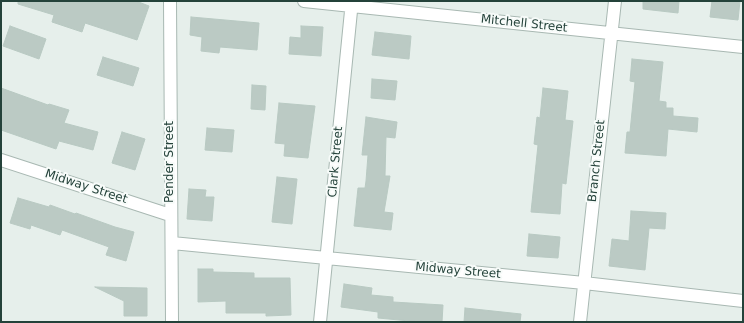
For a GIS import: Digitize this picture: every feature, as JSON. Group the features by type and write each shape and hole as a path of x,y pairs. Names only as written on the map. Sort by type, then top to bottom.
{"street":[{"name":"Pender Street","path":"170,1 170,215 172,243 172,322"},
{"name":"Mitchell Street","path":"304,1 351,4 743,47"},
{"name":"Branch Street","path":"580,322 615,1"},
{"name":"Clark Street","path":"320,322 351,4"},
{"name":"Midway Street","path":"1,160 170,215"},
{"name":"Midway Street","path":"172,243 743,301"}],"building":[{"path":"18,1 136,1 149,6 137,40 85,23 82,32 52,22 54,15 18,4"},
{"path":"643,1 679,1 678,13 643,9"},
{"path":"712,1 740,1 738,20 710,17"},
{"path":"191,17 259,23 257,50 220,47 219,53 201,51 202,37 190,35"},
{"path":"10,26 46,39 39,59 3,46"},
{"path":"301,26 323,27 321,56 289,54 290,37 301,38"},
{"path":"375,32 411,36 409,59 372,55"},
{"path":"103,57 139,68 133,86 97,75"},
{"path":"632,59 663,62 659,101 666,102 666,108 673,108 673,116 698,118 697,132 668,129 666,156 625,153 627,132 630,132 635,82 630,81"},
{"path":"372,79 397,81 395,100 371,98"},
{"path":"252,85 266,86 265,110 251,109"},
{"path":"1,88 48,105 49,104 69,110 64,123 98,132 93,150 59,141 56,149 1,130"},
{"path":"543,88 568,91 565,120 573,121 566,184 562,183 560,214 531,212 538,145 534,144 537,117 540,118"},
{"path":"279,103 315,106 308,158 284,156 285,144 275,143"},
{"path":"366,117 397,122 395,138 386,137 385,176 390,176 384,212 393,213 391,230 354,226 358,188 365,188 366,181 368,155 362,155"},
{"path":"207,128 234,130 232,152 205,150"},
{"path":"122,132 145,139 135,170 112,163"},
{"path":"277,177 297,179 292,224 272,222"},
{"path":"189,189 206,190 205,197 214,197 212,221 187,219"},
{"path":"18,198 49,207 50,205 134,232 126,261 106,255 109,247 62,230 60,235 31,225 30,229 10,223"},
{"path":"631,211 666,213 665,229 649,228 645,270 609,266 612,239 629,241"},
{"path":"529,234 560,237 558,258 527,256"},
{"path":"198,269 213,269 213,272 254,273 254,278 290,278 291,315 266,316 266,313 226,313 226,301 198,302"},
{"path":"344,284 372,288 371,295 393,297 393,302 443,305 442,322 420,322 378,318 378,312 341,307"},
{"path":"95,287 147,288 147,316 124,316 124,301"},
{"path":"465,308 521,314 520,322 464,322"}]}
